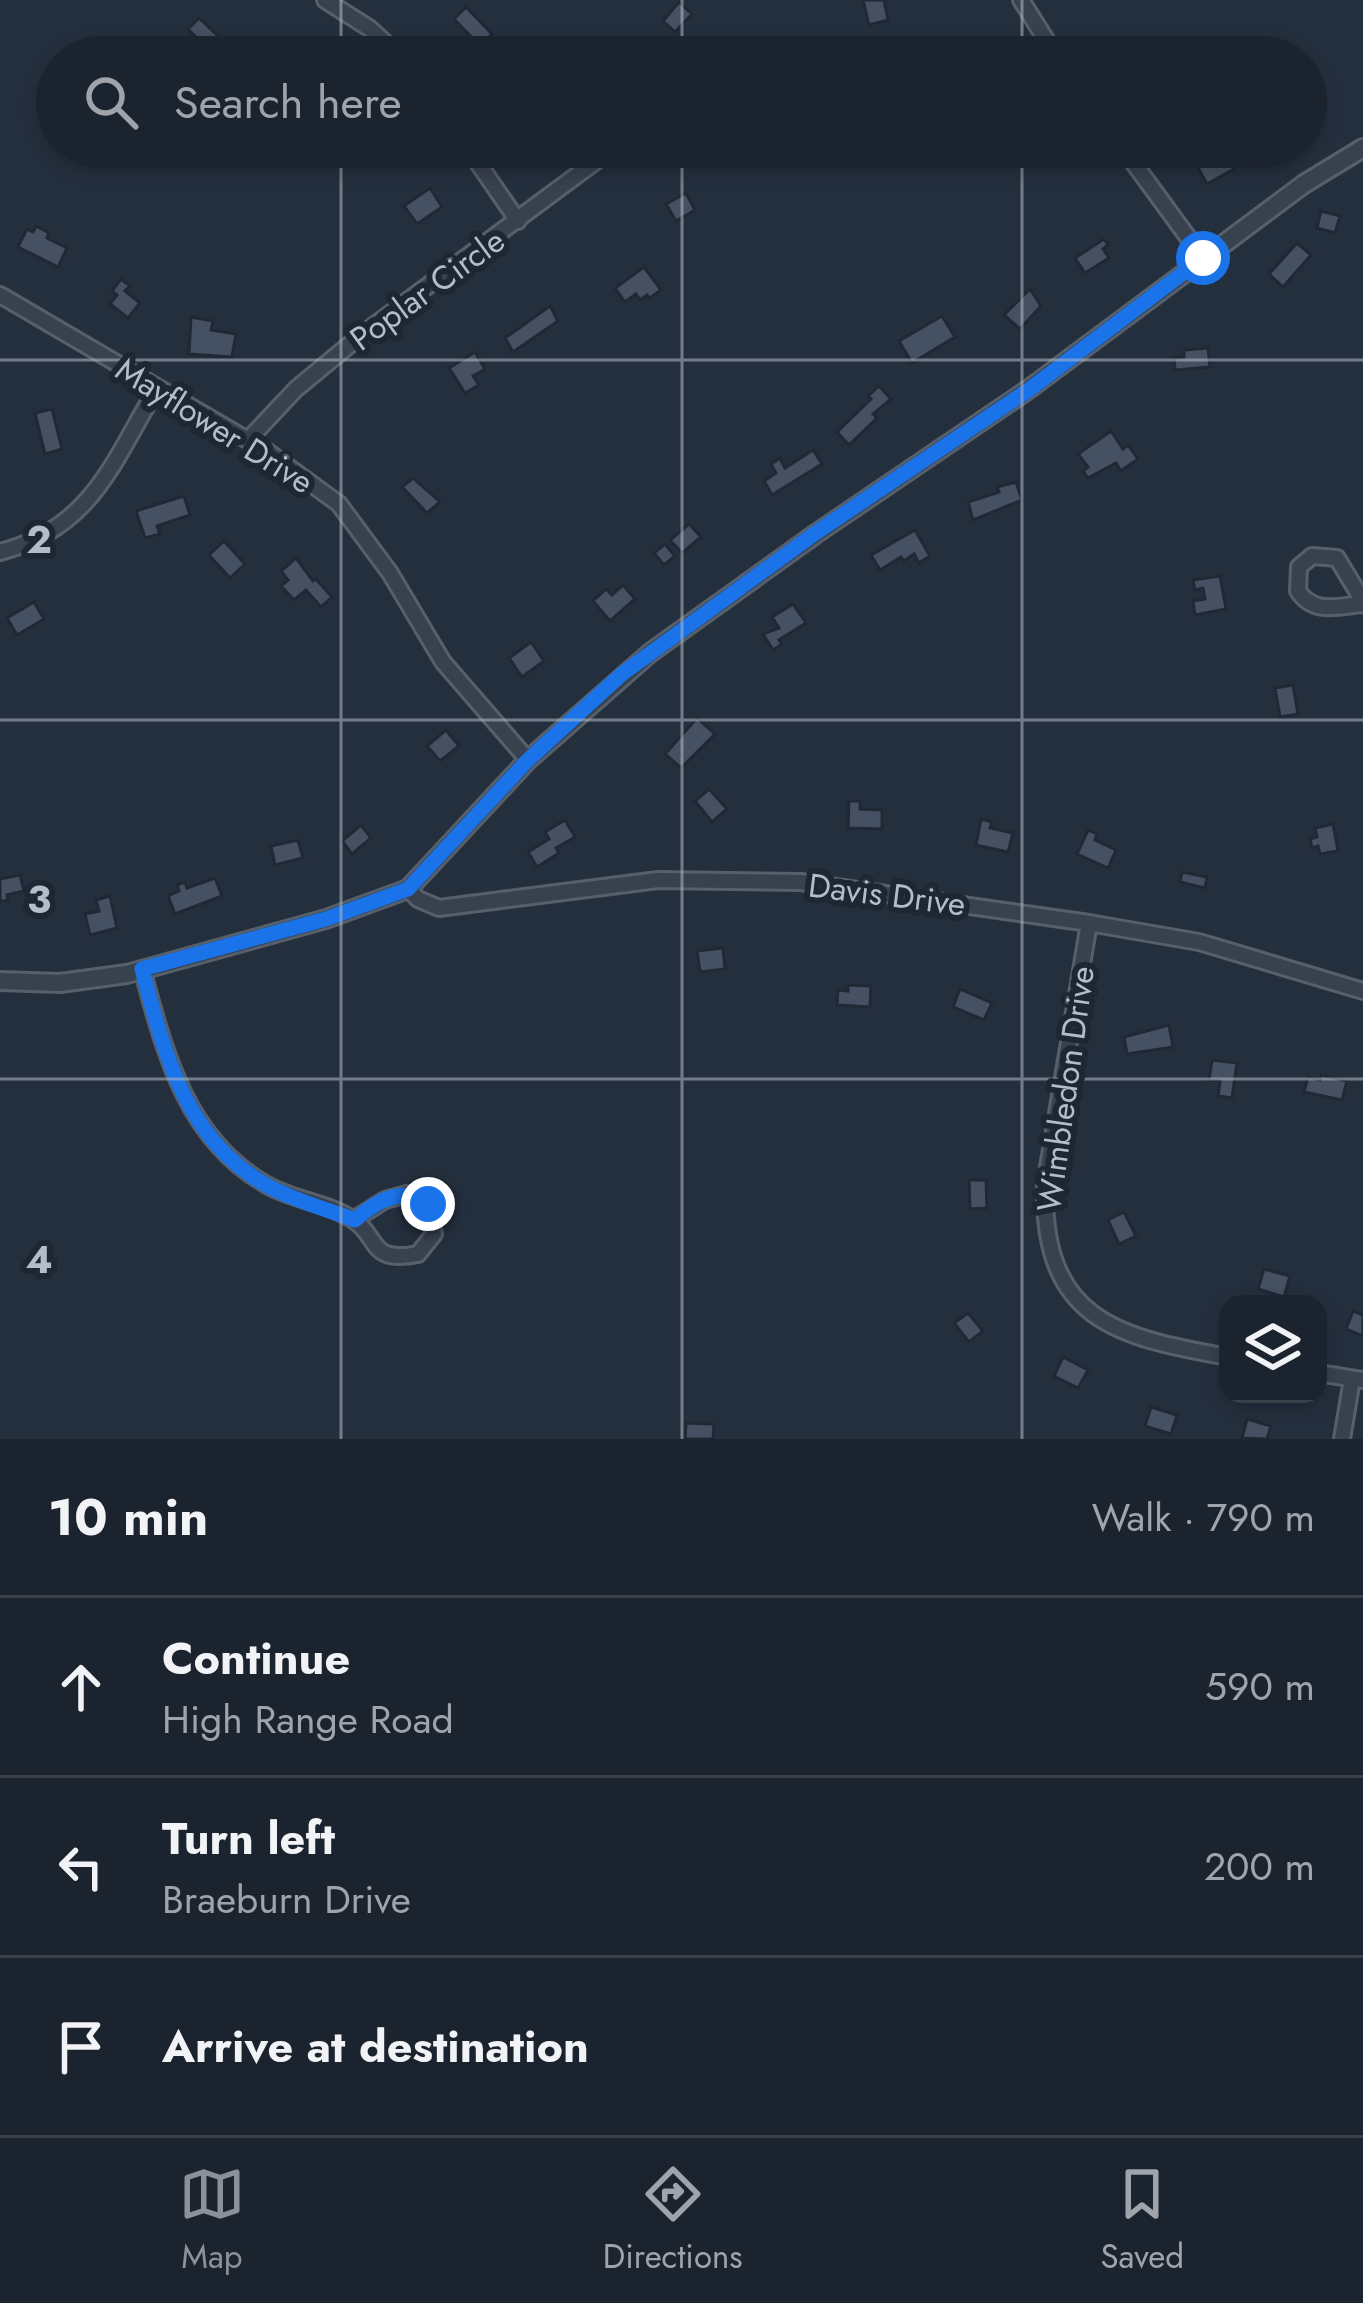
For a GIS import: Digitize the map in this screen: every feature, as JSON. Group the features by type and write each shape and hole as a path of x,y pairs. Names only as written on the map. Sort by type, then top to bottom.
{"street":[{"path":"326,0 378,36"},
{"path":"1021,0 1044,36"},
{"path":"0,981 94,980 326,919 408,889 528,760 622,674 817,532 1030,389 1304,184 1363,148"},
{"path":"481,168 518,221"},
{"name":"Poplar Circle","path":"248,440 296,389 360,337 587,168"},
{"path":"1137,168 1203,258"},
{"name":"Mayflower Drive","path":"0,295 248,440 339,504 390,573 443,662 528,760"},
{"path":"0,553 49,535 78,512 100,485 157,388"},
{"path":"1312,556 1337,558 1363,602 1310,605 1298,591 1300,567 1312,556"},
{"name":"Davis Drive","path":"408,889 439,908 658,880 765,880 851,887 1199,942 1363,991"},
{"name":"Wimbledon Drive","path":"1089,922 1045,1185 1044,1222 1054,1256 1079,1301 1105,1324 1136,1339 1219,1355"},
{"path":"142,969 169,1060 196,1121 236,1164 266,1185 355,1220 368,1240 386,1254 400,1258 418,1254 434,1234 428,1204 407,1194 385,1200 355,1220"},
{"path":"1327,1374 1357,1379 1342,1439"}],"building":[{"path":"863,0 884,0 888,20 869,25"},
{"path":"679,2 692,14 675,32 663,21"},
{"path":"466,7 492,34 470,36 454,19"},
{"path":"199,18 218,36 195,36 188,29"},
{"path":"1198,168 1234,169 1207,184"},
{"path":"430,188 442,207 417,224 404,206"},
{"path":"686,193 695,210 676,221 666,204"},
{"path":"1321,211 1340,216 1335,233 1317,228"},
{"path":"36,226 67,248 58,267 18,247 27,229 33,232"},
{"path":"1104,239 1109,258 1085,273 1075,258"},
{"path":"1297,243 1311,255 1283,287 1269,274"},
{"path":"644,267 661,290 640,300 636,294 625,302 615,288"},
{"path":"121,279 130,286 125,291 140,303 128,318 110,304"},
{"path":"1030,289 1041,306 1020,329 1004,315"},
{"path":"550,306 558,321 513,352 505,338"},
{"path":"942,316 955,337 912,363 899,341"},
{"path":"191,317 213,321 211,330 236,334 232,357 189,354"},
{"path":"1208,348 1210,367 1175,370 1174,358 1184,357 1184,350"},
{"path":"475,352 485,369 473,376 479,385 465,393 449,368"},
{"path":"879,386 891,399 849,445 837,432"},
{"path":"52,409 62,449 45,454 35,413"},
{"path":"1111,431 1123,449 1128,445 1138,459 1121,471 1116,463 1088,478 1083,471 1088,467 1078,454"},
{"path":"813,450 822,464 772,495 764,481 776,473 771,464 780,458 785,468"},
{"path":"413,478 440,502 427,513 402,487"},
{"path":"1016,482 1022,500 973,520 968,502"},
{"path":"184,496 190,515 157,526 160,534 145,538 136,511"},
{"path":"689,524 701,537 682,553 670,540"},
{"path":"915,530 930,556 919,563 914,554 904,561 901,557 880,570 871,555"},
{"path":"224,541 245,564 230,578 209,555"},
{"path":"665,544 675,556 664,565 654,553"},
{"path":"296,558 332,597 321,607 306,590 294,600 281,586 288,580 281,571"},
{"path":"1220,576 1226,609 1195,615 1193,601 1205,599 1203,588 1195,590 1193,580"},
{"path":"623,585 635,599 610,621 593,601 606,589 612,595"},
{"path":"34,602 44,619 17,635 7,618"},
{"path":"793,604 806,623 779,640 782,644 773,650 763,634 779,628 772,617"},
{"path":"531,642 544,661 522,677 509,658"},
{"path":"1293,685 1298,714 1280,717 1275,688"},
{"path":"697,718 715,734 681,768 665,754"},
{"path":"446,730 459,746 440,761 427,746"},
{"path":"709,789 727,809 712,822 695,801"},
{"path":"849,801 860,801 860,809 882,810 882,829 848,828"},
{"path":"981,819 992,822 990,828 1013,833 1008,852 976,845"},
{"path":"565,820 575,837 537,867 528,852 549,839 545,832"},
{"path":"1333,824 1338,851 1320,854 1310,839 1317,837 1315,828"},
{"path":"361,825 371,838 352,854 342,841"},
{"path":"1088,830 1097,834 1095,840 1116,850 1108,868 1077,854"},
{"path":"298,840 303,858 275,865 271,846"},
{"path":"1182,872 1207,877 1205,888 1180,882"},
{"path":"20,875 24,891 0,902 0,879"},
{"path":"215,878 222,896 175,914 168,896 179,891 177,885 185,882 187,888"},
{"path":"110,896 117,928 90,935 85,914 99,911 96,900"},
{"path":"723,948 725,969 700,972 697,951"},
{"path":"848,985 871,986 870,1007 837,1005 838,990 848,991"},
{"path":"960,989 992,1003 984,1020 953,1007"},
{"path":"1169,1025 1173,1047 1127,1054 1124,1037"},
{"path":"1212,1060 1237,1063 1232,1098 1218,1096 1220,1081 1209,1080"},
{"path":"1321,1075 1347,1081 1342,1100 1304,1092 1308,1077 1320,1080"},
{"path":"969,1180 986,1180 987,1208 970,1209"},
{"path":"1124,1212 1136,1236 1119,1244 1108,1220"},
{"path":"1264,1269 1290,1276 1285,1295 1258,1289"},
{"path":"1353,1311 1363,1315 1363,1336 1346,1329"},
{"path":"968,1313 983,1331 969,1342 954,1323"},
{"path":"1063,1357 1088,1370 1078,1388 1054,1376"},
{"path":"1151,1407 1177,1415 1171,1434 1145,1426"},
{"path":"1247,1419 1271,1426 1267,1439 1242,1438"},
{"path":"686,1423 714,1424 713,1439 685,1439"}],"route":[{"path":"428,1204 417,1196 398,1195 365,1210 355,1220 266,1185 236,1164 196,1121 183,1098 142,969 326,919 408,889 528,760 622,674 817,532 1030,389 1203,258"}]}
